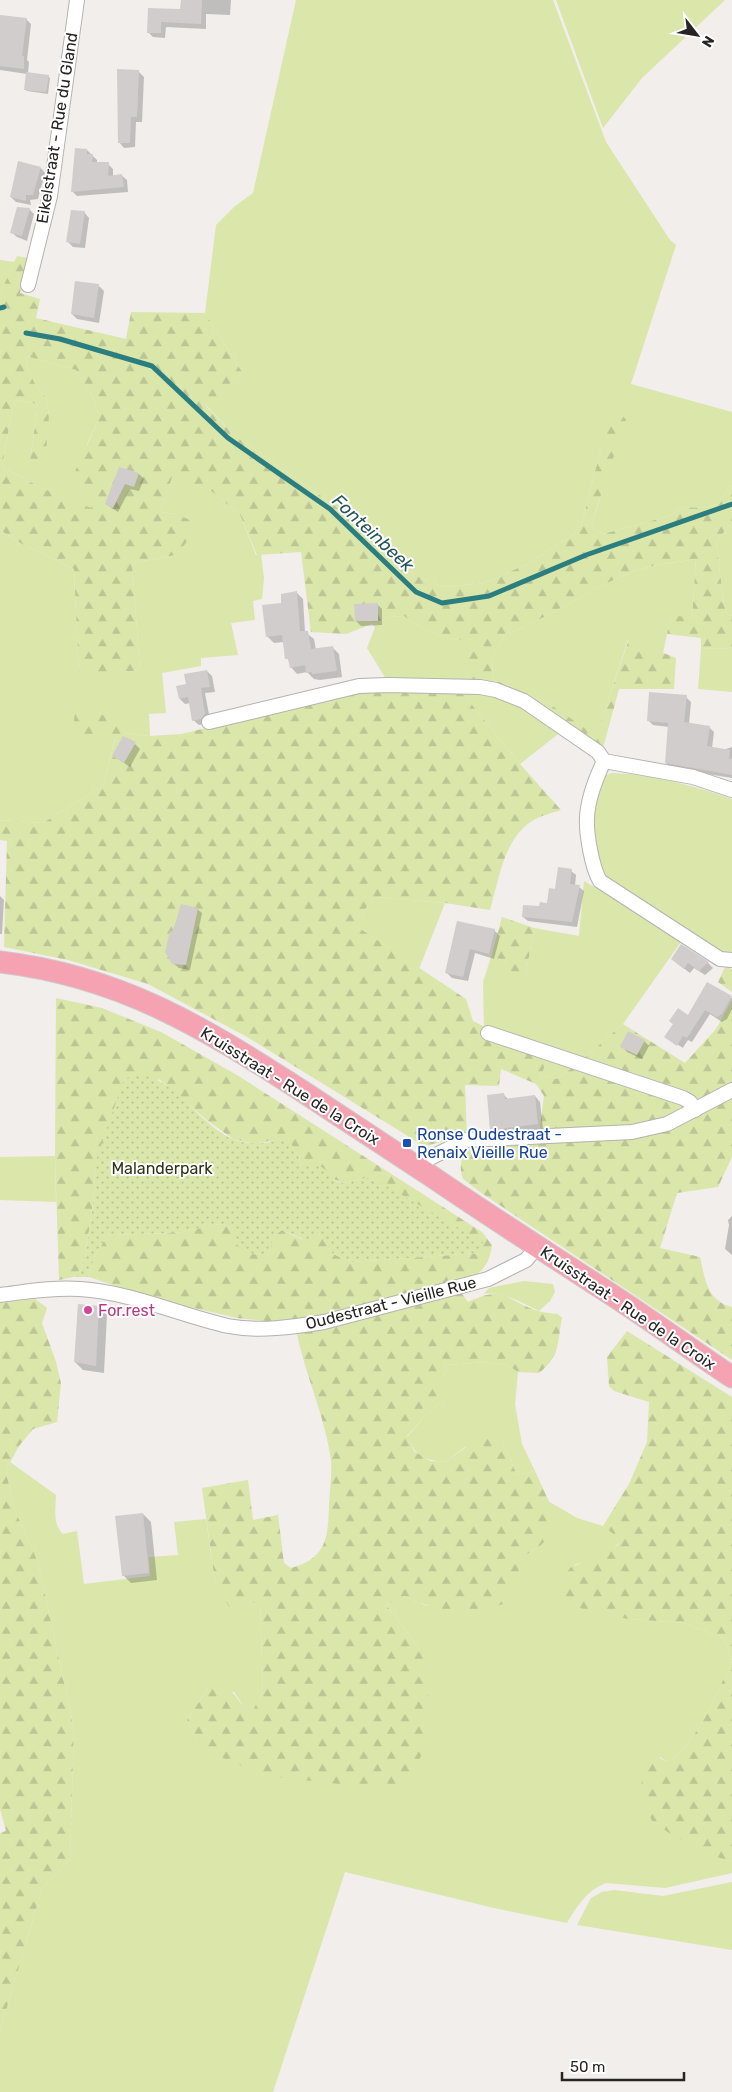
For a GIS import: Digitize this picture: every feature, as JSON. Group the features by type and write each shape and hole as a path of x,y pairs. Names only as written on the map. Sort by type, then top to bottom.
{"main road":[{"name":"Kruisstraat - Rue de la Croix","path":"0,962 32,965 87,979 130,994 174,1013 250,1057 537,1247 600,1286 732,1378"}],"street":[{"name":"Eikelstraat - Rue du Gland","path":"28,285 50,196 77,0"},
{"path":"209,722 359,686 480,687 510,695 536,708 598,752 604,761 693,777 732,790"},
{"path":"604,761 593,787 587,817 592,861 600,881 720,959 732,960"},
{"path":"488,1033 683,1098 690,1102 695,1110"},
{"path":"419,1168 430,1158 466,1140 632,1132 668,1124 732,1090"},
{"name":"Oudestraat - Vieille Rue","path":"0,1295 55,1288 81,1288 112,1294 230,1326 260,1329 298,1326 324,1322 488,1279 526,1260 537,1247"}],"green space":[{"path":"296,0 553,0 606,142 670,240 676,245 631,384 732,412 732,485 717,504 706,508 684,507 669,516 603,534 594,529 593,519 600,499 601,448 582,523 574,534 527,564 485,583 441,587 399,567 334,505 233,434 206,405 242,372 205,313 216,225 235,206 253,193"},
{"path":"556,0 725,0 642,78 603,128"},
{"path":"17,256 28,258 20,293 40,299 36,318 126,339 131,312 205,313 242,372 206,406 233,434 334,505 399,567 441,587 485,583 527,564 574,534 582,523 601,448 612,419 616,413 620,412 626,420 593,519 594,529 603,534 669,516 684,507 706,508 717,504 732,485 732,522 716,542 724,605 727,613 732,616 732,647 701,649 701,638 667,634 671,615 692,618 696,559 639,569 600,587 537,621 504,635 493,656 492,679 547,702 596,736 629,639 676,658 674,689 619,689 603,748 471,681 466,676 466,641 433,633 404,616 390,617 346,634 311,632 301,552 257,555 240,515 213,492 172,477 161,512 175,514 193,521 194,533 176,555 132,563 140,670 79,677 74,569 22,544 0,530 0,294","holes":["26,356 76,370 93,398 100,417 72,478 99,491 91,508 42,488 2,467 14,400 38,404 30,461 33,468 39,471 45,465 49,415 46,398 34,382 27,366"]},
{"path":"0,260 15,262 0,294"},
{"path":"26,356 76,370 93,398 100,417 87,444 99,491 91,509 42,488 2,467 14,400 38,404 30,461 49,415 46,398 34,382 27,366"},
{"path":"172,476 213,492 240,515 256,555 261,554 264,578 262,599 253,601 255,620 231,623 238,655 201,658 201,666 162,673 166,713 149,714 150,736 123,733 123,717 115,738 103,786 43,823 0,820 0,530 22,544 74,569 79,676 140,670 132,563 176,555 175,514 161,512"},
{"path":"732,522 732,616 727,613 724,605 716,542"},
{"path":"696,559 692,618 671,616 663,653 628,640 596,737 547,702 492,679 493,656 504,635 537,621 600,587 639,569"},
{"path":"404,616 433,633 466,641 466,676 471,681 386,679 367,648 375,627 372,624 390,617"},
{"path":"732,647 732,692 698,689 701,649"},
{"path":"460,690 501,695 562,731 520,764"},
{"path":"460,690 520,764 561,810 532,821 514,839 503,861 490,910 445,903 375,897 353,924 466,999 473,1021 538,1054 547,1061 541,1075 556,1079 575,1066 623,1024 685,1063 716,1029 732,1000 732,1157 718,1187 677,1193 660,1248 700,1257 706,1281 712,1294 717,1300 732,1307 732,1360 463,1179 461,1164 468,1150 538,1143 544,1096 536,1084 501,1069 499,1086 465,1085 467,1136 424,1146 247,1037 148,984 68,960 4,947 7,841 0,840 0,820 43,823 103,786 115,739 72,737 75,712 123,717 123,733 150,736 181,734 356,692"},
{"path":"612,773 641,775 673,781 732,799 732,957 717,953 603,877 595,860 591,819 599,781"},
{"path":"584,881 683,939 623,1024 575,1066 556,1079 541,1075 484,1028 483,982 491,957 507,961 526,973 534,928 579,936"},
{"path":"375,897 445,903 419,969 353,924"},
{"path":"502,917 534,928 526,973 507,971 507,961 491,957"},
{"path":"726,965 732,970 732,992 718,982"},
{"path":"56,998 102,1008 161,1032 237,1075 482,1232 492,1245 488,1260 481,1271 457,1287 468,1302 490,1294 498,1294 538,1311 558,1314 562,1318 555,1354 539,1373 518,1372 508,1365 485,1362 448,1365 442,1380 442,1401 407,1436 414,1451 430,1461 445,1462 479,1438 502,1441 517,1475 535,1471 558,1521 551,1535 540,1546 526,1555 503,1604 475,1611 452,1612 441,1610 404,1596 386,1605 420,1649 426,1667 429,1696 421,1756 414,1770 397,1784 374,1788 276,1777 233,1763 211,1752 197,1739 187,1720 208,1688 226,1689 235,1695 246,1707 253,1710 263,1693 260,1602 243,1603 229,1607 215,1582 202,1488 248,1480 253,1520 278,1515 284,1563 291,1568 303,1564 319,1552 326,1535 331,1461 324,1426 303,1359 295,1324 237,1318 155,1299 89,1277 94,1257 108,1235 176,1233 220,1224 230,1227 266,1257 275,1235 282,1230 301,1239 319,1234 333,1254 352,1262 479,1253 371,1177 344,1183 301,1167 299,1155 269,1141 254,1144 233,1139 208,1121 159,1079 95,1163 94,1196 85,1258 81,1269 73,1277 59,1280 55,1156"},
{"name":"Malanderpark","path":"132,1074 147,1076 161,1082 185,1100 220,1132 233,1139 247,1143 289,1141 299,1155 301,1167 317,1165 329,1172 336,1181 344,1183 371,1177 483,1242 479,1253 352,1262 333,1254 319,1234 310,1242 282,1230 275,1235 266,1258 245,1251 235,1243 235,1233 230,1227 220,1224 176,1233 108,1235 94,1257 89,1277 73,1277 81,1269 85,1258 94,1196 95,1163 123,1082"},
{"path":"55,1156 56,1202 0,1200 0,1157"},
{"path":"524,1281 553,1284 555,1292 550,1301 539,1311 506,1296 484,1294 489,1288"},
{"path":"35,1299 47,1308 42,1323 56,1362 61,1383 57,1422 33,1429 19,1446 6,1470 13,1506 38,1562 74,1729 70,1859 42,1889 0,2031 0,1833 6,1831 0,1809 0,1303"},
{"path":"627,1331 732,1397 732,1661 724,1638 684,1623 628,1619 558,1603 562,1580 570,1568 618,1545 620,1539 603,1526 629,1484 647,1442 649,1402 614,1391 609,1386 607,1357"},
{"path":"485,1362 508,1365 518,1372 515,1404 522,1444 535,1471 517,1475 502,1441 465,1447 445,1462 431,1460 417,1453 407,1437 423,1418 442,1401 442,1380 448,1365"},
{"path":"10,1462 56,1495 55,1516 57,1526 63,1534 77,1531 84,1584 150,1576 149,1557 178,1555 174,1522 206,1519 215,1582 243,1603 260,1601 263,1693 254,1711 245,1708 234,1692 208,1688 187,1720 197,1739 420,1649 386,1605 404,1596 427,1606 517,1573 526,1555 540,1546 557,1521 548,1501 577,1518 603,1526 621,1539 612,1549 600,1556 574,1565 628,1619 684,1623 724,1638 732,1661 706,1716 689,1743 679,1754 668,1762 660,1757 652,1821 691,1844 732,1862 732,1873 665,1888 606,1883 588,1894 567,1923 494,1908 345,1872 273,2092 0,2092 0,2031 42,1889 70,1859 74,1729 38,1562 13,1506 6,1470"},
{"path":"732,1661 732,1862 705,1853 672,1835 652,1821 641,1795 643,1756 653,1755 668,1762 678,1754 697,1730 713,1702"},
{"path":"732,1882 732,1950 577,1925 591,1898 602,1892 614,1890 663,1896"}],"building":[{"path":"181,0 202,0 201,24 161,22 161,33 147,33 148,8 180,9"},
{"path":"0,15 27,18 22,56 24,56 24,69 0,66"},
{"path":"117,69 139,70 137,117 131,117 130,143 118,143"},
{"path":"26,72 49,75 46,92 24,90"},
{"path":"75,148 87,149 87,154 93,154 92,162 109,162 108,176 122,174 124,187 71,192"},
{"path":"18,161 41,167 33,195 26,195 26,201 10,197"},
{"path":"17,207 30,208 22,236 10,233"},
{"path":"71,210 85,211 80,244 66,242"},
{"path":"75,281 99,284 94,318 71,314"},
{"path":"119,467 139,473 134,487 125,484 113,508 105,504"},
{"path":"297,591 300,631 308,631 311,649 333,646 337,671 312,674 312,672 306,673 305,665 290,668 288,659 285,659 282,635 266,637 262,605 281,603 281,594"},
{"path":"378,603 378,621 355,621 354,604"},
{"path":"207,670 210,687 201,688 205,714 201,719 192,721 188,697 179,699 176,686 186,684 184,674"},
{"path":"649,692 687,695 684,722 710,726 707,746 730,750 729,758 732,759 732,775 665,763 668,723 647,721"},
{"path":"123,736 136,742 124,763 112,756"},
{"path":"558,867 572,869 570,884 580,885 572,922 522,917 523,905 539,906 540,902 547,903 549,888 555,889"},
{"path":"181,904 198,908 186,965 172,964 165,952 170,931 172,932"},
{"path":"457,921 495,929 489,954 470,949 463,977 445,973"},
{"path":"681,944 709,962 699,971 688,963 684,969 671,959"},
{"path":"707,982 732,996 722,1014 717,1017 705,1010 687,1038 683,1036 677,1046 664,1037 673,1024 669,1021 678,1008 688,1015"},
{"path":"628,1031 645,1040 637,1055 620,1047"},
{"path":"504,1093 505,1099 535,1095 538,1124 490,1130 487,1095"},
{"path":"78,1304 99,1306 96,1366 74,1362"},
{"path":"143,1513 149,1573 122,1576 115,1516"}],"waterway":[{"name":"Fonteinbeek","path":"0,308 4,307"},
{"name":"Fonteinbeek","path":"26,333 60,339 152,366 228,438 330,509 416,592 442,603 489,596 586,555 732,504"}],"place":[{"name":"Ronse Oudestraat - Renaix Vieille Rue","path":"407,1143"},
{"name":"For.rest","path":"88,1310"}]}
